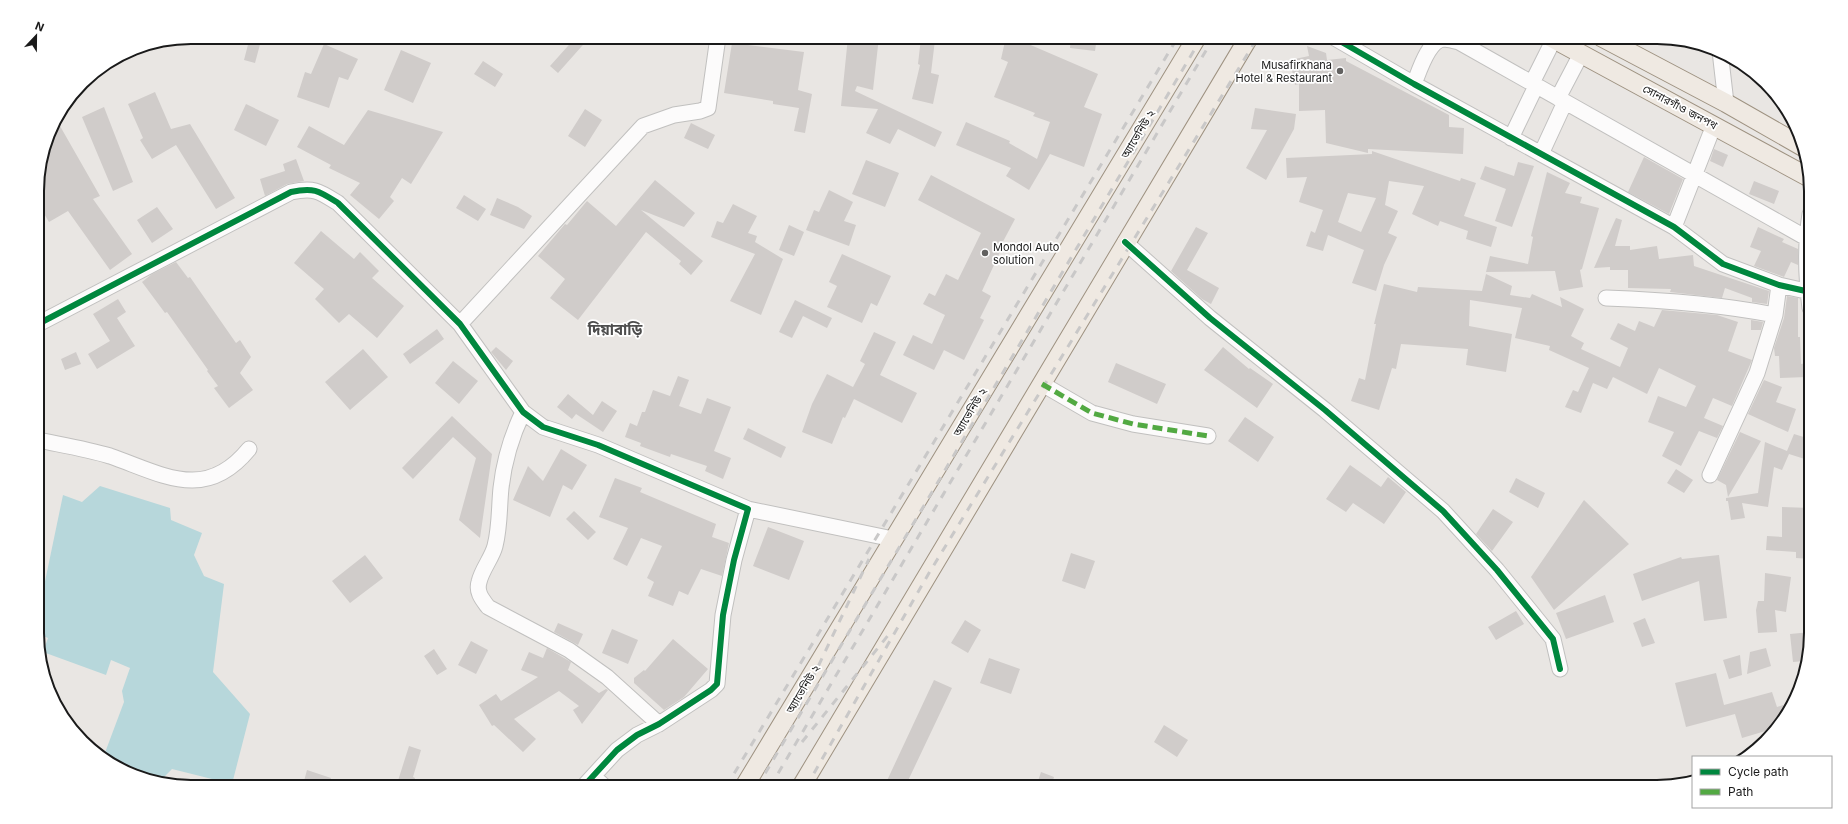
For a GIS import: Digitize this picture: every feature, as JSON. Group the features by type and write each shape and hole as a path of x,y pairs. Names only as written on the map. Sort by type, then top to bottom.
{"main road":[{"name":"অ্যাভেনিউ ২","path":"748,780 1193,44"},
{"path":"805,780 1042,384 1125,242 1245,44"},
{"name":"সোনারগাঁও জনপথ","path":"1563,44 1803,174"},
{"path":"1628,44 1796,143"}],"street":[{"path":"460,324 642,126 674,115 700,111 708,108 717,44"},
{"path":"1345,44 1511,138 1674,227 1722,264 1779,285 1804,290"},
{"path":"1414,84 1425,58 1433,44"},
{"path":"1463,44 1804,237"},
{"path":"1511,138 1550,44"},
{"path":"1541,154 1581,54"},
{"path":"1721,58 1726,103"},
{"path":"1674,227 1714,126"},
{"path":"44,321 291,192 306,188 321,192 338,203 460,324 523,412 543,427 598,445 748,509 893,539"},
{"path":"1125,242 1210,318 1325,410 1443,511 1497,570 1553,639 1560,669"},
{"path":"1710,475 1757,373 1775,315 1779,285"},
{"path":"1606,298 1664,300 1736,308 1775,315"},
{"path":"1042,384 1092,413 1133,424 1208,436"},
{"path":"523,412 512,435 507,452 501,488 499,525 495,547 479,582 479,595 488,607 569,650 607,676 659,724"},
{"path":"44,441 110,456 133,466 169,478 201,480 220,474 238,462 248,449"},
{"path":"589,780 617,750 637,735 659,724 711,690 717,684 723,615 734,560 748,509"},
{"path":"593,776 597,780"}],"water":[{"path":"100,486 170,508 171,520 202,533 194,555 204,576 224,584 213,672 250,714 233,780 216,780 172,769 164,777 162,777 135,769 109,755 105,752 124,702 122,691 130,668 111,660 106,675 45,653 45,648 48,638 44,636 44,586 63,495 82,502"}],"building":[{"path":"248,44 260,44 255,63 244,60"},
{"path":"324,44 358,59 348,80 339,77 329,108 297,97 305,72 311,74"},
{"path":"570,44 584,44 558,73 550,66"},
{"path":"732,44 804,52 798,90 812,94 805,133 794,131 799,108 773,104 773,101 724,93"},
{"path":"847,44 878,44 873,90 857,86 855,91 942,132 935,147 898,129 890,144 866,133 878,109 841,106"},
{"path":"920,44 935,44 931,73 939,75 933,104 912,99 920,65 918,64"},
{"path":"1004,44 1028,44 1098,74 1084,107 1102,114 1084,167 1050,154 1029,190 1006,176 1011,168 956,145 966,122 1010,141 1009,143 1037,159 1050,122 1033,116 1035,113 994,97 1008,62 1001,59"},
{"path":"1070,44 1096,44 1095,51 1070,48"},
{"path":"1307,46 1326,53 1327,60 1346,58 1346,61 1449,115 1449,127 1464,128 1463,154 1368,149 1368,153 1326,143 1325,110 1299,111 1299,84 1295,85 1290,60 1309,56"},
{"path":"401,50 431,63 413,103 384,90"},
{"path":"483,61 503,74 495,87 474,74"},
{"path":"155,92 171,129 190,124 235,198 216,209 176,145 152,159 140,140 143,138 128,104"},
{"path":"246,104 279,120 266,146 234,130"},
{"path":"104,107 133,182 113,191 82,117"},
{"path":"1255,108 1296,114 1294,129 1266,180 1246,168 1267,130 1251,129"},
{"path":"585,109 602,120 585,147 568,136"},
{"path":"368,110 443,132 411,184 402,178 390,197 394,201 379,219 350,195 360,183 329,168 331,165 297,147 309,126 344,145"},
{"path":"691,123 715,135 708,149 684,138"},
{"path":"60,125 100,196 93,199 132,254 110,270 68,211 49,222 44,214 45,172 49,153"},
{"path":"1714,149 1728,155 1723,167 1710,161"},
{"path":"1372,151 1460,181 1461,178 1476,183 1464,216 1497,227 1491,247 1466,239 1468,231 1440,221 1438,226 1412,214 1424,186 1389,181 1385,205 1398,211 1388,233 1397,237 1384,265 1376,291 1352,283 1364,250 1328,235 1323,251 1306,246 1311,231 1315,233 1323,210 1299,202 1307,177 1287,178 1286,158 1372,154","holes":["1348,193 1376,198 1361,232 1338,222"]},
{"path":"1644,157 1683,179 1669,214 1628,192"},
{"path":"296,159 304,181 287,184 265,196 260,179 285,171 283,164"},
{"path":"866,160 899,173 885,207 852,194"},
{"path":"1518,162 1534,166 1512,227 1495,221 1506,189 1480,179 1485,166 1514,176"},
{"path":"1547,172 1570,183 1565,193 1582,197 1580,203 1599,208 1582,269 1580,270 1583,287 1559,291 1555,271 1486,272 1490,256 1528,264 1533,237 1531,236"},
{"path":"931,175 1015,219 998,251 1000,252 982,291 991,296 980,318 984,320 964,360 944,350 934,370 903,355 913,335 932,344 945,315 923,304 929,293 935,296 946,274 958,280 981,233 918,200"},
{"path":"655,180 695,213 684,227 641,210 703,261 691,275 679,264 681,261 646,232 578,320 550,298 565,279 538,256 587,201 616,226"},
{"path":"1754,181 1779,191 1774,204 1749,194"},
{"path":"829,190 853,202 844,221 856,225 849,246 806,230 814,210 819,212"},
{"path":"464,195 486,209 478,221 456,208"},
{"path":"497,198 518,207 532,216 524,229 490,215"},
{"path":"733,204 757,216 748,233 757,236 755,242 783,259 761,315 730,301 755,254 711,237 717,221 723,223"},
{"path":"157,207 173,229 152,243 137,220"},
{"path":"1616,218 1622,220 1615,246 1630,246 1630,250 1657,246 1659,259 1693,255 1694,266 1769,291 1767,304 1752,302 1752,298 1725,288 1722,298 1670,292 1671,289 1628,288 1628,270 1610,270 1610,267 1594,268"},
{"path":"789,225 804,232 794,256 779,250"},
{"path":"1196,227 1208,233 1187,270 1219,288 1211,304 1202,299 1171,271"},
{"path":"1758,227 1784,239 1782,242 1798,249 1798,265 1791,262 1784,277 1754,266 1761,251 1750,247"},
{"path":"321,231 354,259 360,252 379,271 372,278 404,306 377,338 349,314 339,323 315,299 324,289 294,263"},
{"path":"842,254 891,276 877,306 871,303 862,323 827,307 837,286 829,282"},
{"path":"176,262 188,278 190,277 236,343 240,340 251,357 240,373 253,390 229,408 214,388 218,386 207,371 208,370 167,312 165,313 142,282 152,274"},
{"path":"1486,274 1512,286 1510,295 1530,298 1532,294 1562,307 1560,297 1584,309 1571,336 1584,343 1581,349 1620,367 1628,348 1610,339 1618,323 1635,331 1639,321 1654,327 1662,310 1717,315 1738,322 1728,351 1752,360 1732,406 1713,398 1704,418 1723,426 1717,438 1699,431 1681,466 1662,456 1674,432 1648,422 1658,396 1686,407 1696,386 1659,368 1647,394 1613,377 1607,389 1593,383 1581,413 1565,407 1573,390 1578,392 1589,368 1549,350 1550,346 1515,338 1522,308 1470,300 1469,326 1512,334 1506,372 1466,365 1468,349 1401,344 1396,369 1392,368 1379,410 1351,401 1359,378 1365,380 1376,324 1374,324 1384,284 1417,292 1418,287 1482,291"},
{"path":"1787,296 1798,298 1798,337 1800,337 1801,364 1804,364 1804,377 1780,378 1779,356 1775,356 1774,348 1784,318"},
{"path":"118,299 126,312 117,318 135,346 97,369 88,354 110,341 93,314"},
{"path":"795,300 832,318 827,328 803,316 792,338 779,332"},
{"path":"1751,320 1763,322 1761,330 1751,330"},
{"path":"437,329 444,339 410,364 403,354"},
{"path":"874,332 896,342 880,375 917,393 902,423 854,399 845,418 843,417 832,444 802,432 812,404 827,374 853,387 865,364 860,361"},
{"path":"496,347 513,361 506,370 491,352"},
{"path":"1223,347 1249,369 1250,368 1273,384 1257,408 1204,370"},
{"path":"363,349 388,377 350,410 325,382"},
{"path":"76,352 81,364 65,370 61,359"},
{"path":"453,361 478,381 459,404 435,383"},
{"path":"1116,363 1166,384 1157,404 1108,382"},
{"path":"678,376 689,380 679,406 701,414 707,398 731,407 714,451 731,458 723,479 705,471 707,466 671,454 670,457 640,446 641,443 625,437 630,423 637,426 642,412 645,412 653,390 670,396"},
{"path":"1764,380 1782,387 1776,402 1796,409 1788,432 1748,414"},
{"path":"568,394 593,415 602,401 617,411 603,432 576,414 572,419 557,407"},
{"path":"452,416 492,454 480,538 459,520 476,458 453,437 413,479 402,468"},
{"path":"1245,417 1274,437 1258,462 1228,441"},
{"path":"748,428 786,447 781,458 743,439"},
{"path":"1740,432 1761,441 1728,497 1726,485 1717,480"},
{"path":"1794,434 1804,437 1804,459 1789,454 1782,470 1774,467 1768,507 1742,503 1745,518 1731,520 1728,501 1726,501 1726,498 1758,493 1765,442 1787,451"},
{"path":"561,449 587,465 572,490 563,485 550,517 513,500 528,466 543,481"},
{"path":"1350,465 1381,487 1388,477 1406,492 1384,524 1353,503 1346,512 1326,499"},
{"path":"1676,469 1693,480 1684,493 1667,483"},
{"path":"615,478 642,488 640,492 716,524 712,537 729,543 722,576 701,569 688,595 679,591 673,606 648,596 654,582 647,578 662,546 641,538 627,566 613,559 628,528 599,517"},
{"path":"1516,478 1545,493 1538,508 1509,492"},
{"path":"1584,500 1629,544 1554,610 1531,577"},
{"path":"1782,507 1804,508 1804,559 1796,558 1796,552 1766,550 1767,536 1782,537"},
{"path":"1493,509 1513,522 1492,551 1476,534"},
{"path":"574,511 596,532 588,540 566,519"},
{"path":"768,527 804,541 789,580 753,566"},
{"path":"1071,553 1095,561 1085,589 1062,581"},
{"path":"365,555 383,578 350,603 332,581"},
{"path":"1719,555 1727,618 1704,621 1699,581 1642,601 1633,574 1681,557 1682,559"},
{"path":"1765,573 1791,577 1786,612 1775,610 1777,632 1758,633 1756,610 1758,601 1764,601"},
{"path":"1605,595 1614,622 1566,639 1556,613"},
{"path":"1516,611 1524,624 1496,640 1488,627"},
{"path":"1645,618 1655,643 1642,647 1633,623"},
{"path":"965,620 981,630 968,653 951,643"},
{"path":"558,623 583,634 578,645 554,632"},
{"path":"612,629 638,640 628,664 602,653"},
{"path":"1804,633 1801,661 1793,662 1790,634"},
{"path":"673,639 708,669 684,697 664,710 634,683 634,678 644,670 645,671"},
{"path":"471,641 488,650 476,674 458,665"},
{"path":"547,648 571,662 568,670 599,693 606,689 608,690 582,724 573,710 579,706 559,691 514,719 536,739 523,752 494,725 492,726 479,705 496,694 501,701 538,677 521,670 529,652 543,658"},
{"path":"1766,648 1771,666 1747,674 1750,652"},
{"path":"434,649 447,669 437,675 424,656"},
{"path":"1740,655 1742,675 1729,679 1723,660"},
{"path":"989,658 1020,669 1011,694 980,683"},
{"path":"1716,673 1724,705 1772,692 1777,707 1783,705 1784,707 1766,731 1742,738 1735,714 1686,727 1675,683"},
{"path":"934,680 952,688 908,780 887,780"},
{"path":"1164,725 1188,740 1177,757 1154,742"},
{"path":"409,746 421,750 413,777 415,778 414,780 398,780"},
{"path":"307,770 331,778 330,780 304,780"},
{"path":"1041,772 1054,777 1053,780 1038,780"}],"railway":[{"path":"730,780 1174,44"},
{"path":"761,780 1198,44"},
{"path":"774,780 1210,44"},
{"path":"810,780 929,573 1254,44"},
{"path":"798,709 869,559"},
{"path":"802,742 890,633"}],"marked path":[{"path":"1042,384 1092,413 1133,424 1208,436"}],"cycle path":[{"path":"1345,44 1414,84 1674,227 1723,264 1779,285 1804,291"},
{"path":"44,321 291,192 305,190 316,191 338,203 460,324 523,412 543,427 598,445 748,509 734,560 723,615 717,684 711,690 659,724 637,735 617,750 589,780"},
{"path":"1125,242 1210,318 1325,410 1443,511 1497,570 1553,639 1560,669"}],"place":[{"name":"Musafirkhana Hotel & Restaurant","path":"1340,71"},
{"name":"Mondol Auto solution","path":"985,253"}],"district":[{"name":"দিয়াবাড়ি","path":"615,329"}]}
